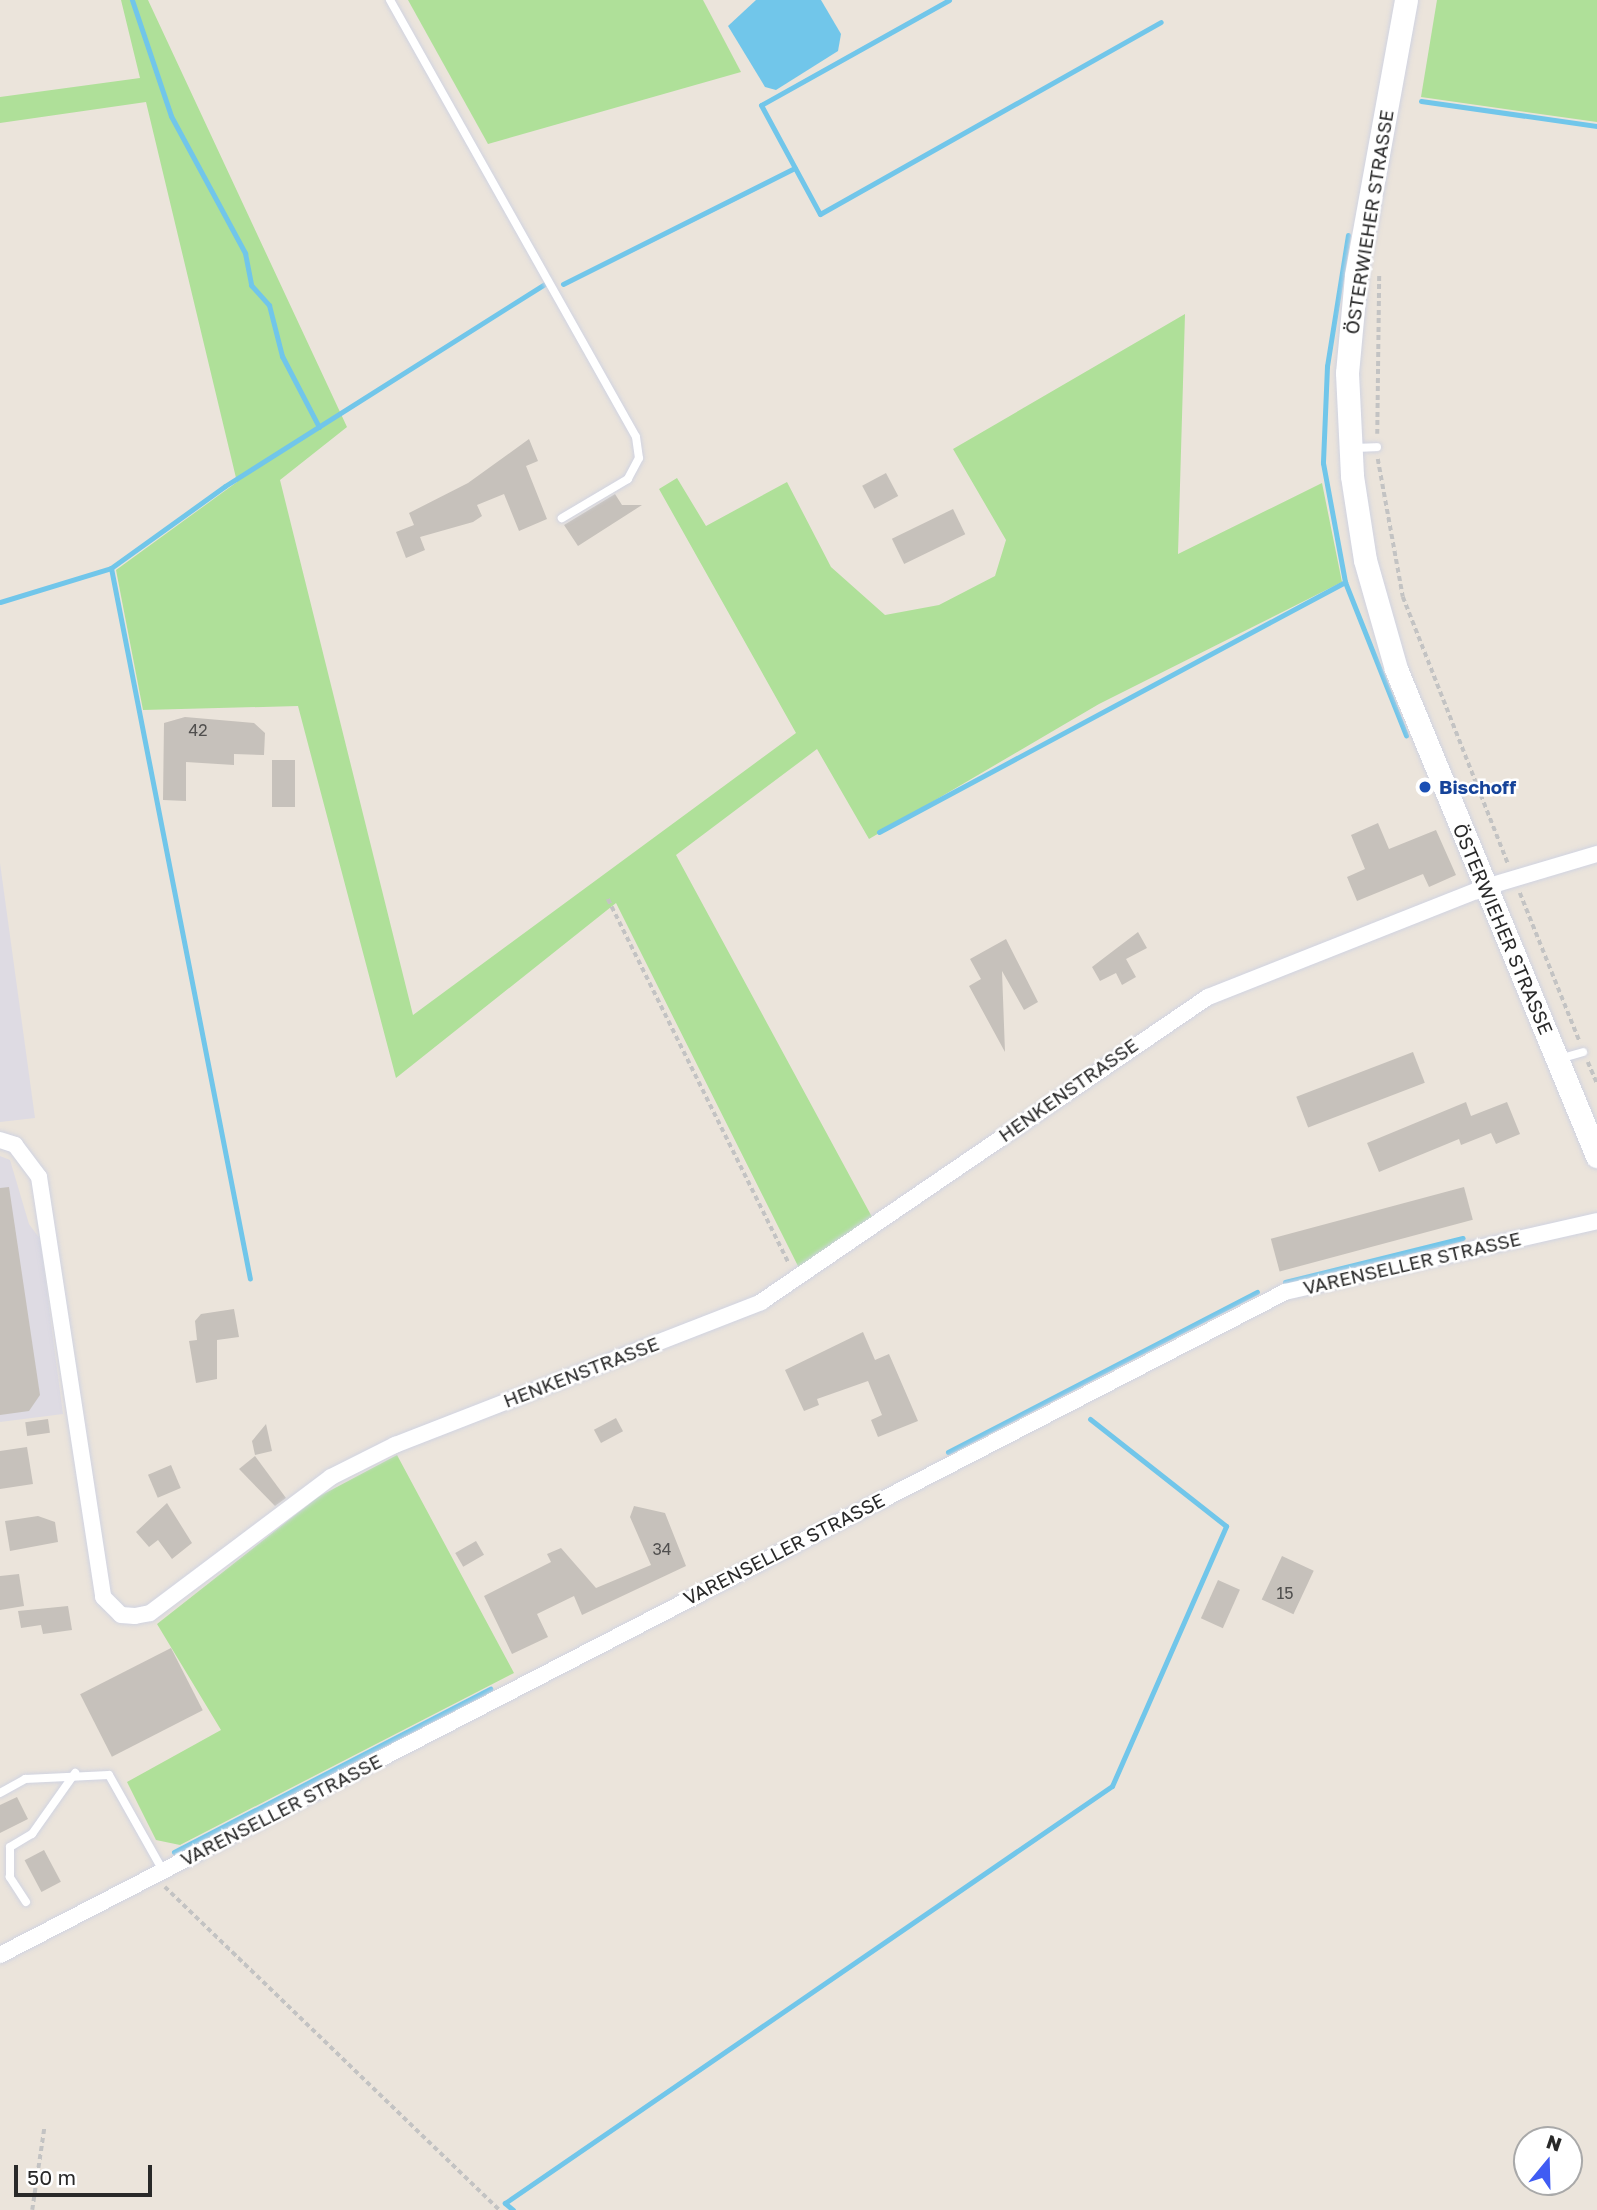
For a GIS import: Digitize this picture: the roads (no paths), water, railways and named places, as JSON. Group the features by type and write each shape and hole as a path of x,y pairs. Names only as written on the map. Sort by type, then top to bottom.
{"street":[{"name":"ÖSTERWIEHER STRASSE","path":"1406,0 1356,276 1347,373 1349,449 1375,603 1486,887 1597,1156"},
{"name":"HENKENSTRASSE","path":"0,1140 15,1145 38,1177 103,1597 121,1615 150,1613 313,1489 395,1445 761,1302 797,1280 1178,1014 1486,887 1597,854"},
{"name":"VARENSELLER STRASSE","path":"0,1955 1285,1292 1597,1221"}],"lane":[{"path":"390,0 636,437 639,458 628,479 562,518"},
{"path":"1349,449 1377,447"},
{"path":"1558,1059 1583,1052"},
{"path":"0,1793 25,1779 75,1773 109,1775 158,1873"},
{"path":"26,1902 10,1877 10,1847 32,1834 75,1773"}],"water":[{"path":"756,0 821,0 841,34 838,51 776,90 765,87 728,26"}],"waterway":[{"path":"132,0 171,116 245,253 251,285 269,305 282,356 319,427"},
{"path":"949,0 761,105 820,214 1161,22"},
{"path":"1421,101 1597,126"},
{"path":"563,284 795,168"},
{"path":"1348,235 1327,366 1323,463 1345,582 1406,735"},
{"path":"0,602 111,568 225,486 544,284"},
{"path":"111,568 250,1279"},
{"path":"879,832 1345,582"},
{"path":"1285,1282 1463,1238"},
{"path":"948,1452 1257,1292"},
{"path":"513,2210 505,2203 1112,1786 1226,1526 1090,1419"},
{"path":"174,1852 490,1689"}],"place":[{"name":"Bischoff","path":"1425,787"}]}
